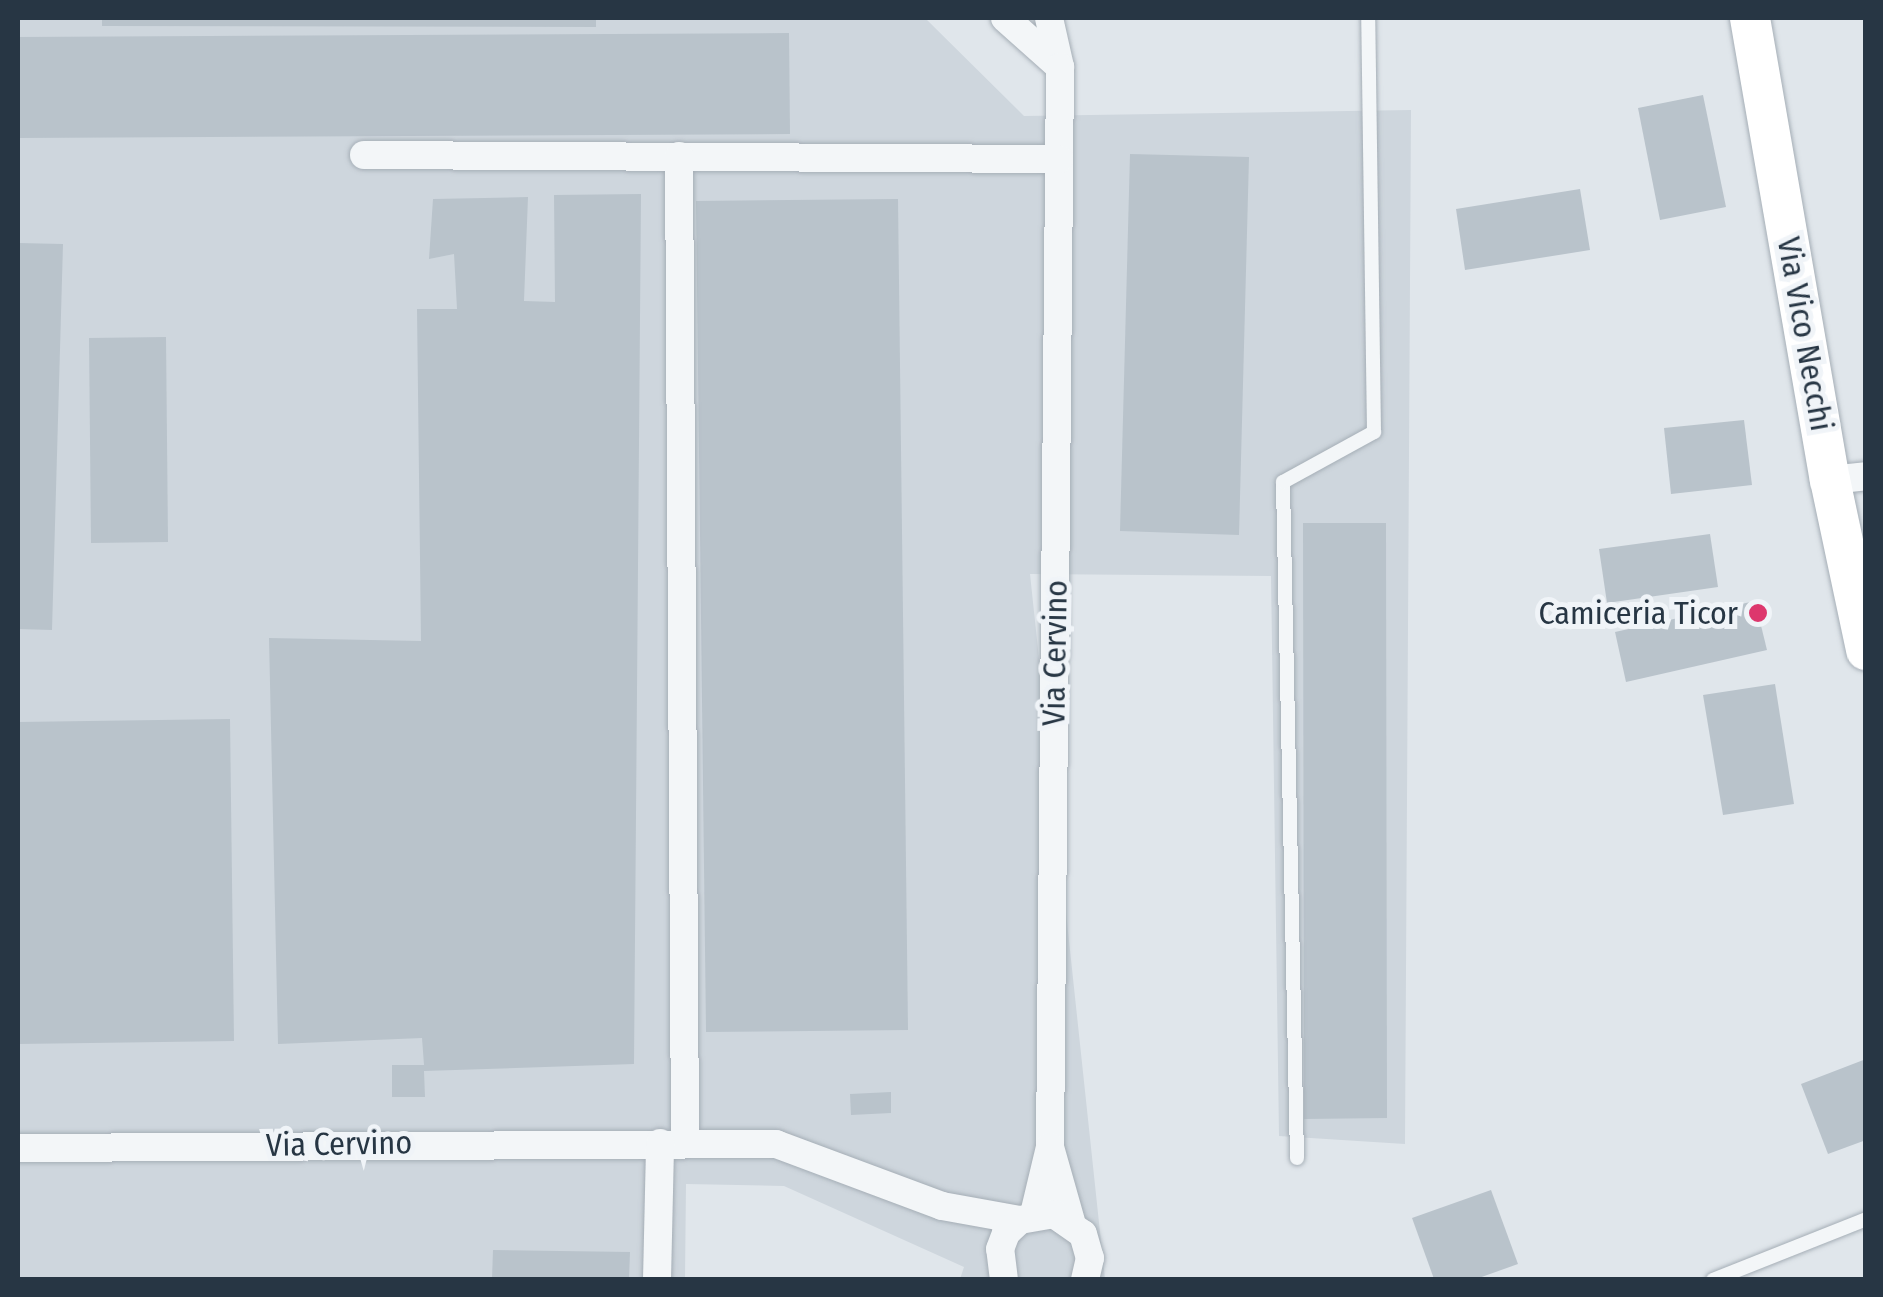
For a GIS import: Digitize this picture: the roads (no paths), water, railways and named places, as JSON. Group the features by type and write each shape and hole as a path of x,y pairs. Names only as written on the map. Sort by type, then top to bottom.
{"street":[{"path":"1004,18 1060,67"},
{"name":"Via Cervino","path":"1049,18 1060,67 1050,1147"},
{"name":"Via Vico Necchi","path":"1750,18 1848,478 1866,650"},
{"path":"364,154 1060,159"},
{"path":"657,1280 673,1143 680,156"},
{"name":"Via Cervino","path":"18,1148 776,1144 942,1206"},
{"path":"1000,1248 1027,1217 1050,1147"},
{"path":"1050,1147 1070,1221"},
{"path":"942,1206 1027,1217 1054,1214 1070,1221 1083,1234 1090,1258 1085,1280"},
{"path":"942,1206 1000,1248 1004,1280"}],"lane":[{"path":"1297,1158 1283,482 1374,432 1368,18"},
{"path":"1713,1280 1866,1219"}],"place":[{"name":"Camiceria Ticor","path":"1758,613"}]}
